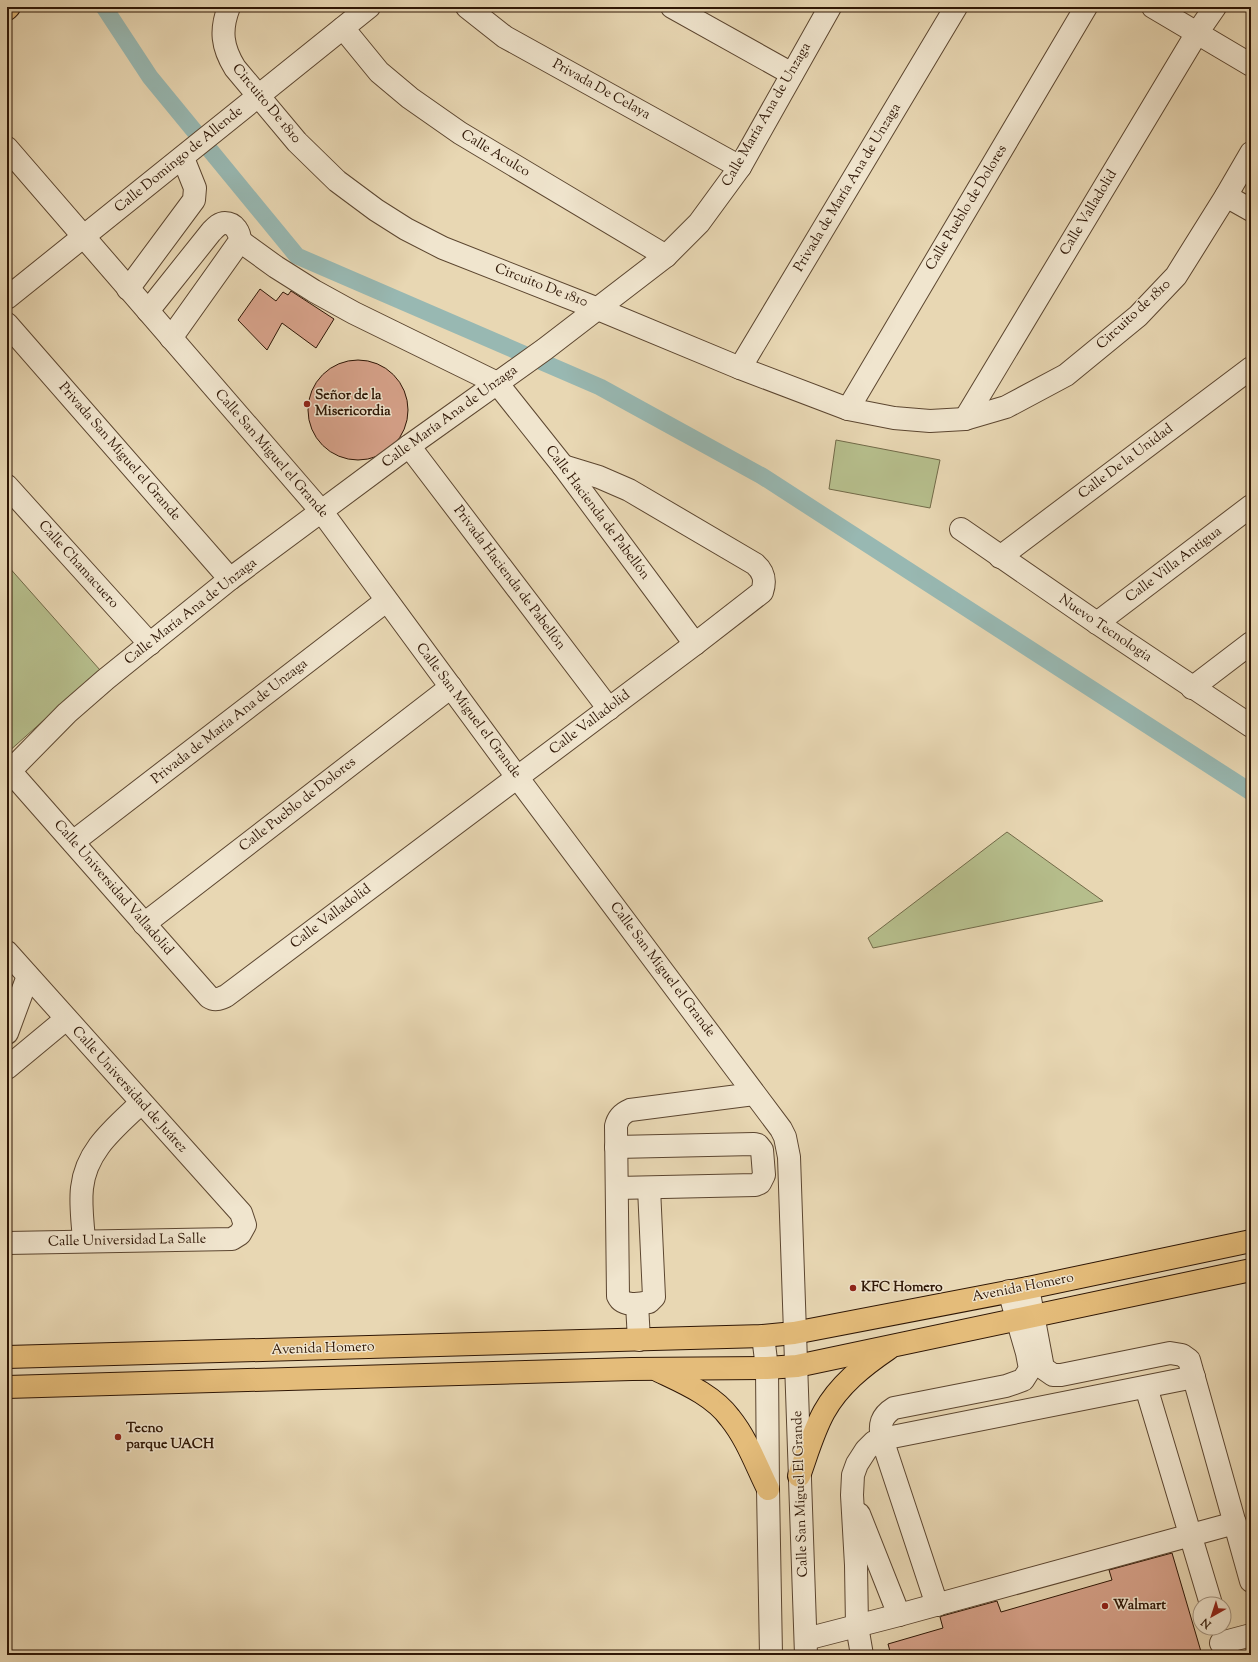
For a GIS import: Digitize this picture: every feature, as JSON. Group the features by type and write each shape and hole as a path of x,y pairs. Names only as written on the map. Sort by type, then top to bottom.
{"main road":[{"name":"Avenida Homero","path":"7,1357 762,1336 794,1333 1251,1241"},
{"name":"Avenida Homero","path":"7,1387 632,1369 767,1368 797,1366 1251,1270"},
{"path":"799,1476 815,1430 824,1411 838,1392 868,1363 894,1345"},
{"path":"654,1369 698,1391 718,1405 730,1417 743,1437 768,1489"}],"street":[{"name":"Circuito De 1810","path":"229,7 224,20 224,41 227,55 235,68 257,96 297,142 332,176 376,210 406,229 444,248 598,309 740,368 848,409 894,418 930,421 965,420"},
{"name":"Calle Domingo de Allende","path":"7,298 218,130 257,96 369,7"},
{"name":"Privada De Celaya","path":"467,7 505,37 740,167"},
{"path":"672,7 792,74"},
{"name":"Calle María Ana de Unzaga","path":"9,773 67,713 106,679 230,579 409,446 545,349 666,256 699,223 740,167 830,7"},
{"name":"Privada de María Ana de Unzaga","path":"740,368 956,7"},
{"name":"Calle Pueblo de Dolores","path":"848,409 1086,7"},
{"path":"1153,7 1251,66"},
{"name":"Calle Valladolid","path":"965,420 1197,33 1215,7"},
{"name":"Calle Aculco","path":"343,28 379,72 410,98 467,137 666,256"},
{"name":"Calle San Miguel el Grande","path":"7,149 322,512 386,601 781,1129 785,1137 788,1151 794,1333"},
{"name":"Circuito de 1810","path":"965,420 1006,407 1066,375 1138,316 1176,276 1226,196 1251,152"},
{"path":"128,289 194,200 195,188 188,154"},
{"path":"1226,196 1251,210"},
{"path":"148,311 211,232 219,225 225,223 237,229 240,236 240,241 171,338"},
{"path":"240,241 276,267 347,310 497,383"},
{"name":"Privada San Miguel el Grande","path":"7,324 230,579"},
{"name":"Calle De la Unidad","path":"1000,557 1251,368"},
{"name":"Calle Hacienda de Pabellón","path":"497,383 563,466 695,644"},
{"name":"Privada Hacienda de Pabellón","path":"409,446 609,709"},
{"name":"Calle Valladolid","path":"218,1000 226,996 760,595 764,586 764,580 763,574 759,568 629,490 599,477 563,466"},
{"name":"Calle Chamacuero","path":"7,486 150,644"},
{"name":"Calle Villa Antigua","path":"1097,623 1251,506"},
{"name":"Nuevo Tecnologia","path":"961,529 1192,688 1251,726"},
{"name":"Privada de María Ana de Unzaga","path":"73,842 386,601"},
{"path":"1192,688 1251,644"},
{"name":"Calle Pueblo de Dolores","path":"144,924 451,687"},
{"name":"Calle Universidad Valladolid","path":"9,773 73,842 209,997 218,1000"},
{"name":"Calle Universidad de Juárez","path":"7,952 140,1103 241,1213 245,1224 243,1230"},
{"path":"7,1033 28,976"},
{"path":"7,1068 66,1019"},
{"path":"649,1188 654,1296 649,1302 637,1304 624,1302 618,1296 616,1126 618,1120 624,1113 630,1110 754,1094"},
{"path":"84,1241 82,1190 84,1177 89,1163 104,1139 140,1103"},
{"path":"616,1147 754,1144 758,1145 762,1150 764,1175 760,1183 755,1185 616,1188"},
{"name":"Calle Universidad La Salle","path":"7,1243 232,1239 243,1230"},
{"path":"937,1604 882,1439 880,1423 885,1415 894,1408 1006,1386 1023,1380 1030,1369 1024,1318 1018,1289"},
{"path":"637,1304 639,1340"},
{"path":"1024,1318 1043,1368 1053,1375 1061,1375 1170,1353 1182,1355 1189,1360 1251,1581"},
{"name":"Calle San Miguel El Grande","path":"794,1333 797,1366 799,1476 806,1647"},
{"path":"762,1336 767,1368 771,1655"},
{"path":"7,1348 44,1356"},
{"path":"862,1655 857,1626 856,1565 852,1495 853,1475 860,1458 874,1442 882,1439 1194,1377"},
{"path":"1146,1387 1208,1596"},
{"path":"852,1495 899,1615"},
{"path":"806,1647 857,1626 1235,1523"},
{"path":"1221,1642 1251,1635"}],"green space":[{"path":"836,440 940,460 930,508 829,489"},
{"path":"7,565 100,670 7,753"},
{"path":"1007,832 1103,901 873,948 868,938"}],"building":[{"path":"260,289 276,301 283,292 288,295 291,291 334,319 316,348 282,323 267,350 238,320"},
{"path":"358,360 368,361 386,368 400,382 407,400 407,420 400,438 386,452 368,459 358,460 348,459 330,452 316,438 309,420 308,410 309,400 316,382 330,368 348,361"},
{"name":"Walmart","path":"1172,1553 1192,1621 1192,1636 1196,1636 1202,1655 891,1655 888,1644 943,1628 940,1617 942,1616 997,1601 1001,1612 1112,1580 1109,1570"}],"waterway":[{"path":"104,7 150,77 297,256 600,387 762,476 1251,792"}],"place":[{"name":"Señor de la Misericordia","path":"307,404"},
{"name":"KFC Homero","path":"853,1288"},
{"name":"Tecno parque UACH","path":"118,1437"},
{"name":"Walmart","path":"1105,1606"}]}
